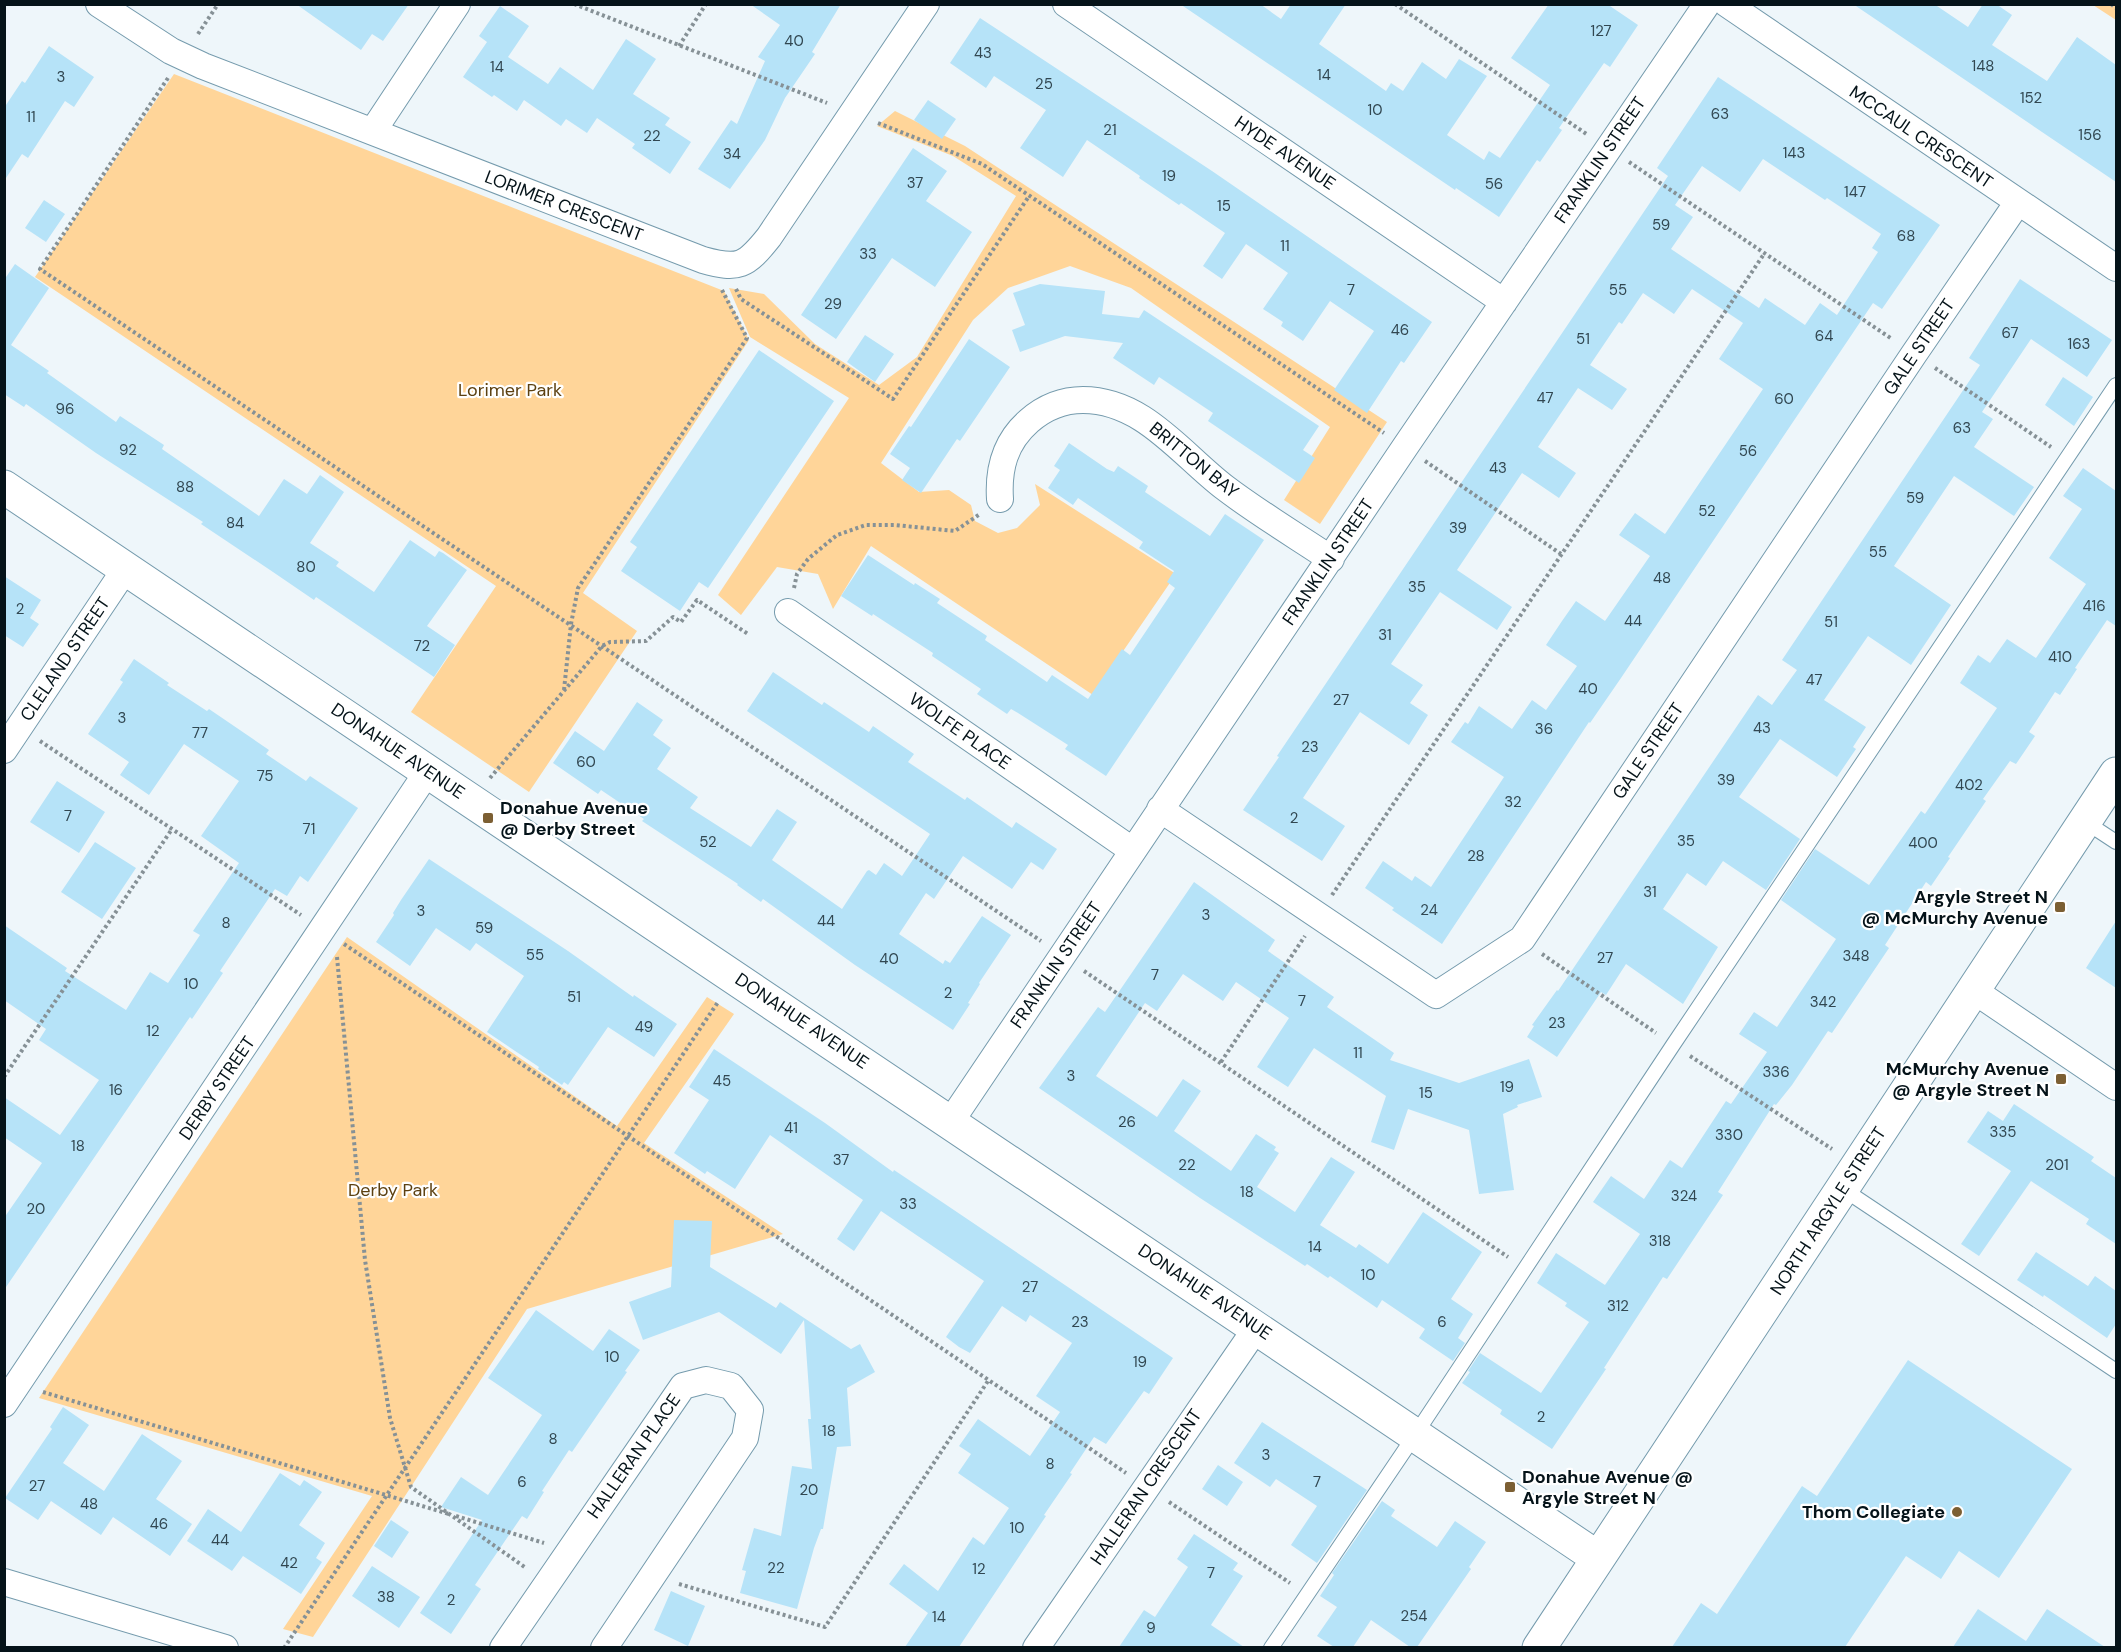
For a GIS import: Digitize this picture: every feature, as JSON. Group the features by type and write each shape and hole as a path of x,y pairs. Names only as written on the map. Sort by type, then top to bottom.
{"street":[{"name":"LORIMER CRESCENT","path":"99,4 182,56 720,265"},
{"path":"373,131 457,4"},
{"path":"720,265 742,264 756,253 926,4"},
{"name":"HYDE AVENUE","path":"1066,4 1504,302"},
{"name":"FRANKLIN STREET","path":"951,1121 1132,850 1707,4"},
{"name":"MCCAUL CRESCENT","path":"1727,4 2116,268"},
{"name":"GALE STREET","path":"1161,809 1436,995 1522,939 2018,202"},
{"name":"BRITTON BAY","path":"999,499 998,480 1002,461 1011,442 1024,426 1039,412 1054,404 1071,400 1093,400 1136,414 1154,426 1227,489 1331,559"},
{"name":"DONAHUE AVENUE","path":"4,486 1598,1558"},
{"name":"CLELAND STREET","path":"4,750 126,568"},
{"name":"WOLFE PLACE","path":"788,612 1132,850"},
{"name":"DERBY STREET","path":"11,1394 428,771"},
{"name":"NORTH ARGYLE STREET","path":"1539,1647 2116,774"},
{"path":"1973,990 2116,1087"},
{"name":"HALLERAN CRESCENT","path":"1036,1647 1257,1327"},
{"name":"HALLERAN PLACE","path":"503,1647 683,1386 706,1380 731,1386 750,1410 745,1438 604,1647"},
{"path":"4,1582 225,1647"}],"lane":[{"path":"1271,1647 1415,1436 2116,385"},
{"path":"2084,821 2116,842"},
{"path":"1842,1189 2116,1371"}],"path":[{"path":"218,4 40,269 571,624 1526,1269"},
{"path":"574,4 982,164 1561,554"},
{"path":"679,46 706,4"},
{"path":"1395,4 2067,458"},
{"path":"2111,4 2116,8"},
{"path":"720,265 741,299 893,399 1029,196"},
{"path":"1221,1063 1764,254"},
{"path":"564,690 571,624 578,588 747,338 723,292 720,265"},
{"path":"788,612 797,574 808,559 837,535 866,525 895,525 955,531 999,499"},
{"path":"473,800 602,646 610,642 646,641 673,617 681,622 697,600 748,634"},
{"path":"20,727 172,829 320,933 627,1135 988,1381 1307,1594"},
{"path":"4,1077 172,829"},
{"path":"320,933 336,952 365,1260 390,1418 411,1486 547,1582"},
{"path":"284,1647 735,976"},
{"path":"652,1576 825,1627 988,1381"},
{"path":"11,1394 386,1496 568,1550"}],"green space":[{"path":"2093,5 2116,5 2116,20"},
{"name":"Lorimer Park","path":"174,74 724,291 749,340 583,593 637,631 529,792 411,712 496,586 35,277"},
{"path":"895,111 965,146 1387,422 1320,524 1284,500 1330,427 1131,288 1070,266 1008,288 973,320 881,463 919,492 949,490 971,505 975,521 998,533 1017,528 1040,505 1035,484 1176,574 1093,695 871,546 833,609 818,574 777,567 741,615 718,595 849,398 750,337 729,288 764,294 815,344 879,385 917,357 1016,196 953,156 877,126"},
{"name":"Derby Park","path":"347,937 617,1126 707,997 734,1014 644,1143 783,1234 527,1309 313,1637 283,1629 372,1496 39,1398"}],"building":[{"path":"296,4 409,4 383,41 372,34 361,50"},
{"path":"750,4 841,4 812,52 815,54 785,98 765,140 730,189 698,169 731,120 737,124 765,61 758,57 780,25"},
{"path":"1180,4 1260,4 1281,19 1291,4 1346,4 1319,44 1386,91 1391,83 1403,91 1422,62 1446,79 1459,59 1487,76 1447,135 1484,160 1489,151 1500,158 1550,85 1511,58 1549,4 1607,4 1638,25 1610,67 1604,63 1559,128 1562,130 1540,162 1537,160 1499,217 1456,188 1455,190"},
{"path":"1853,4 1934,4 1968,27 1983,4 1996,4 2012,15 1992,45 2047,81 2077,37 2116,65 2116,182"},
{"path":"500,6 529,26 508,57 548,84 560,67 593,90 626,39 656,59 633,94 670,118 665,125 691,142 670,174 632,148 635,144 597,118 587,133 566,119 561,126 524,100 517,111 463,77 487,42 479,36"},
{"path":"980,18 1212,171 1432,322 1404,363 1401,361 1367,413 1334,390 1374,331 1330,301 1303,341 1281,326 1283,322 1263,309 1288,273 1246,244 1222,279 1203,266 1225,233 1181,203 1179,205 1087,140 1063,177 1020,148 1046,110 994,76 986,88 950,63"},
{"path":"49,46 94,77 74,107 65,101 28,158 22,154 4,181 4,108 22,81 25,83"},
{"path":"1718,77 1940,225 1882,309 1873,303 1621,678 1589,722 1442,944 1392,910 1394,908 1365,888 1383,861 1412,881 1415,876 1431,887 1504,777 1451,742 1465,722 1468,724 1479,706 1512,729 1532,700 1546,710 1577,666 1546,645 1576,601 1605,621 1650,556 1619,535 1635,513 1665,534 1763,389 1719,359 1743,323 1692,289 1674,314 1643,293 1622,324 1619,322 1590,365 1627,389 1612,410 1578,388 1538,447 1576,473 1559,498 1522,473 1457,570 1512,607 1497,630 1440,592 1391,664 1423,685 1410,703 1428,715 1409,745 1360,712 1303,798 1345,826 1322,861 1243,810 1279,757 1277,756 1668,176 1657,168","holes":["1763,159 1825,200 1827,198 1881,234 1872,248 1878,252 1837,315 1820,303 1805,325 1765,298 1759,308 1671,249 1693,217 1675,205 1702,166 1740,192"]},
{"path":"928,100 956,119 942,139 914,120"},
{"path":"913,148 947,171 926,201 972,232 935,287 892,258 836,339 801,315"},
{"path":"44,200 65,214 46,242 25,228"},
{"path":"15,264 49,288 11,345 116,422 120,416 164,445 162,449 259,516 284,479 307,494 320,475 344,492 310,543 339,562 336,566 374,592 410,540 435,557 439,551 443,553 467,570 427,626 455,645 434,677 316,597 314,600 201,524 203,522 96,453 26,404 24,407 4,394 4,280"},
{"path":"2020,279 2112,340 2087,377 2031,339 1982,412 1993,419 1974,447 2034,487 2014,516 1954,476 1894,566 1951,605 1911,665 1868,636 1824,700 1866,727 1853,747 1856,749 1837,777 1780,739 1739,797 1800,839 1766,890 1723,861 1706,886 1687,873 1663,909 1718,947 1683,1004 1626,964 1606,995 1601,992 1557,1057 1527,1037 1534,1026 1532,1025 1558,991 1758,695 1772,705 1797,670 1782,660 1980,365 1969,358"},
{"path":"1040,284 1105,291 1102,314 1139,318 1144,310 1319,426 1303,450 1315,458 1299,483 1208,421 1213,413 1159,377 1154,385 1113,358 1123,343 1065,336 1020,352 1012,330 1025,325 1013,293"},
{"path":"865,335 894,354 875,382 847,362"},
{"path":"969,339 1010,367 960,441 957,439 921,493 902,480 910,468 890,454 909,426 911,427"},
{"path":"759,350 834,401 708,588 699,582 680,611 621,571 637,547 630,542"},
{"path":"2063,377 2093,397 2074,426 2045,405"},
{"path":"1069,443 1107,469 1114,472 1118,466 1148,486 1145,492 1210,536 1225,514 1264,540 1106,776 1065,749 1068,745 1018,713 1011,709 1007,714 977,694 981,689 932,656 933,653 841,596 868,555 940,599 937,603 987,636 985,640 1047,682 1052,675 1088,699 1122,649 1130,655 1175,588 1167,582 1174,571 1139,548 1143,542 1078,498 1073,505 1048,488 1060,470 1054,466"},
{"path":"2083,468 2116,491 2116,626 2107,620 2060,695 2055,692 2029,732 2035,736 2016,764 2010,761 1983,799 1986,801 1931,886 1926,882 1885,945 1889,948 1832,1033 1828,1031 1792,1085 1776,1105 1774,1104 1718,1192 1723,1195 1667,1279 1663,1277 1604,1368 1606,1369 1552,1449 1500,1414 1502,1410 1462,1383 1470,1372 1468,1371 1480,1353 1541,1393 1589,1322 1565,1306 1567,1303 1537,1283 1556,1253 1605,1285 1640,1234 1593,1202 1611,1176 1644,1199 1670,1160 1682,1168 1726,1101 1731,1104 1767,1052 1739,1034 1754,1012 1777,1027 1836,939 1781,900 1815,849 1869,885 1921,811 1925,814 1997,708 1960,683 1978,655 1990,663 2007,639 2036,658 2086,584 2049,558 2082,509 2063,496"},
{"path":"4,576 41,600 30,618 39,624 23,647 4,635"},
{"path":"134,659 169,683 167,685 207,711 209,709 269,750 266,754 306,781 310,776 358,808 308,882 300,876 287,896 275,889 220,971 223,973 192,1019 190,1017 4,1290 4,1218 42,1163 4,1137 4,1097 60,1135 99,1080 39,1040 46,1029 4,1000 4,925 67,968 65,971 126,1010 150,972 168,983 200,935 193,931 239,863 201,836 239,781 184,744 149,795 120,775 129,762 88,734 123,682 120,680"},
{"path":"773,672 822,705 824,702 869,732 873,726 914,754 908,762 965,800 967,797 1012,828 1016,822 1057,849 1043,870 1031,862 1012,889 963,856 934,899 926,893 899,934 943,964 945,960 950,963 982,916 1011,935 979,983 968,1003 970,1004 953,1030 855,965 763,899 761,902 738,884 642,821 644,819 601,790 598,794 553,763 575,731 604,751 637,702 663,720 653,735 671,748 657,769 698,797 690,808 751,847 777,809 797,822 772,860 842,909 867,871 876,875 884,863 902,876 930,834 747,711"},
{"path":"57,781 105,812 79,853 30,822"},
{"path":"95,842 136,868 102,919 61,892"},
{"path":"429,859 633,997 634,995 677,1024 654,1057 608,1027 568,1085 564,1082 562,1085 487,1032 524,976 476,943 470,951 436,928 410,966 376,942"},
{"path":"1194,882 1275,940 1268,951 1334,997 1327,1007 1394,1053 1390,1060 1459,1083 1529,1059 1542,1097 1517,1105 1518,1107 1503,1114 1514,1190 1479,1194 1469,1130 1408,1109 1394,1150 1371,1142 1386,1096 1314,1048 1288,1087 1257,1067 1289,1018 1236,982 1223,1001 1183,974 1157,1011 1145,1003 1096,1076 1157,1117 1183,1079 1201,1091 1174,1131 1231,1171 1256,1134 1276,1147 1274,1150 1279,1153 1257,1187 1295,1212 1331,1157 1355,1172 1320,1225 1356,1248 1359,1244 1388,1264 1423,1212 1482,1252 1451,1299 1473,1314 1458,1338 1465,1343 1453,1361 1419,1338 1425,1329 1382,1300 1377,1308 1330,1276 1328,1278 1307,1264 1305,1266 1200,1198 1039,1088 1098,1007 1105,1012"},
{"path":"2116,921 2116,988 2086,968"},
{"path":"714,1049 825,1123 893,1172 894,1170 1173,1358 1149,1394 1144,1391 1106,1444 1094,1437 1044,1515 1046,1516 959,1647 905,1647 928,1613 889,1584 904,1564 938,1591 973,1537 984,1545 1009,1508 958,1473 971,1454 959,1446 978,1419 1030,1456 1060,1412 1036,1396 1072,1343 1030,1315 1026,1322 1002,1306 970,1353 959,1347 946,1337 984,1281 881,1211 854,1251 837,1239 863,1200 770,1135 735,1189 707,1171 705,1174 674,1153 709,1100 689,1087"},
{"path":"2014,1104 2094,1157 2091,1161 2116,1178 2116,1244 2086,1224 2089,1219 2031,1181 1979,1256 1961,1244 2011,1171 1967,1142 1988,1111 2003,1121"},
{"path":"674,1220 712,1221 710,1267 776,1308 780,1302 851,1349 860,1344 875,1372 847,1388 851,1446 837,1447 823,1529 821,1529 814,1548 797,1609 740,1593 746,1571 742,1570 754,1528 781,1536 792,1466 812,1469 804,1320 781,1354 719,1312 643,1340 629,1302 671,1287"},
{"path":"2036,1252 2088,1286 2095,1276 2116,1291 2116,1324 2107,1338 2044,1295 2043,1297 2017,1280"},
{"path":"536,1310 593,1351 609,1329 640,1350 572,1452 569,1450 527,1519 522,1516 475,1585 481,1589 451,1634 420,1613 482,1520 441,1507 461,1477 488,1495 542,1415 488,1378"},
{"name":"Thom Collegiate","path":"1908,1360 2072,1469 1999,1578 1959,1551 1941,1579 1906,1556 1845,1647 1672,1647 1701,1603 1717,1614 1802,1486 1817,1496"},
{"path":"63,1407 89,1425 63,1463 104,1491 142,1434 182,1461 156,1499 192,1524 170,1556 113,1517 101,1535 51,1501 38,1520 5,1498 52,1429 50,1427"},
{"path":"1262,1422 1367,1490 1317,1563 1291,1545 1317,1506 1276,1479 1270,1487 1234,1463"},
{"path":"1218,1465 1243,1482 1227,1506 1202,1489"},
{"path":"280,1473 300,1486 304,1480 322,1492 299,1525 325,1543 316,1558 322,1562 301,1594 243,1556 232,1571 187,1541 208,1509 241,1532"},
{"path":"1382,1501 1395,1510 1391,1516 1437,1547 1455,1521 1486,1542 1469,1567 1471,1569 1417,1647 1410,1647 1371,1620 1353,1647 1334,1647 1317,1636 1337,1607 1320,1596 1334,1575 1332,1573"},
{"path":"391,1520 409,1532 392,1558 374,1546"},
{"path":"1194,1534 1238,1563 1233,1570 1243,1576 1211,1625 1244,1647 1119,1647 1144,1610 1155,1617 1188,1567 1177,1559"},
{"path":"372,1566 420,1597 399,1628 352,1596"},
{"path":"671,1591 705,1606 688,1646 654,1630"},
{"path":"1978,1609 2026,1641 2047,1609 2105,1647 1953,1647"}],"place":[{"name":"Donahue Avenue @ Derby Street","path":"488,818"},
{"name":"Argyle Street N @ McMurchy Avenue","path":"2060,907"},
{"name":"McMurchy Avenue @ Argyle Street N","path":"2061,1079"},
{"name":"Donahue Avenue @ Argyle Street N","path":"1510,1487"},
{"name":"Thom Collegiate","path":"1957,1512"}]}
